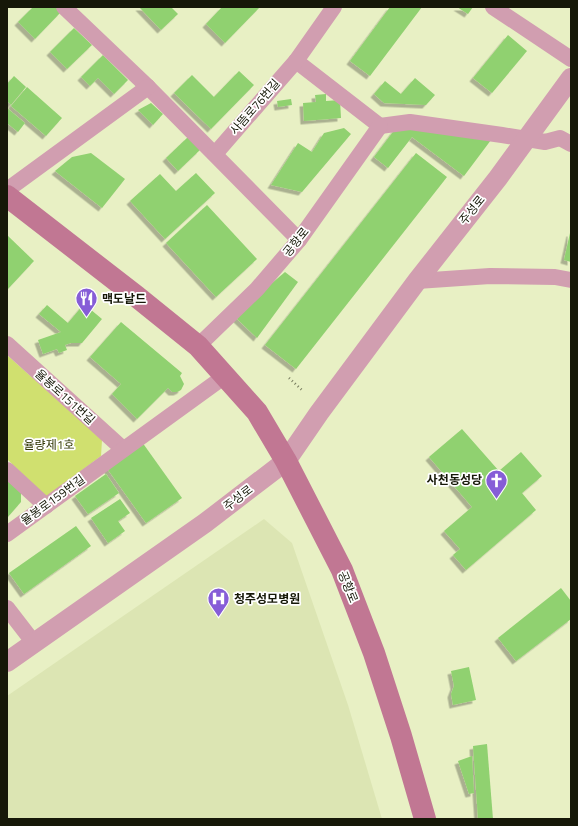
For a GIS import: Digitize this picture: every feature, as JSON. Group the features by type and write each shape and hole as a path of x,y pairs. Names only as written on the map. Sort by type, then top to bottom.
{"main road":[{"name":"공항로","path":"7,196 198,346 257,412 286,461 342,570 374,653 401,736 425,819"}],"street":[{"path":"64,7 148,87 300,240"},
{"name":"사뜸로76번길","path":"215,154 296,61 334,7"},
{"path":"493,7 571,59"},
{"path":"296,61 380,126 410,122 545,142 560,138 571,144"},
{"name":"주성로","path":"7,662 205,523 286,461 319,413 417,280 498,178 571,78"},
{"path":"7,190 148,87"},
{"name":"공항로","path":"198,346 257,289 300,240 380,126"},
{"path":"417,280 490,276 555,277 571,280"},
{"name":"율봉로151번길","path":"7,344 123,449"},
{"path":"123,449 226,376"},
{"name":"율봉로159번길","path":"7,534 123,449"},
{"path":"7,470 46,506"},
{"path":"7,608 34,643"}],"path":[{"path":"289,378 302,390"}],"shaded area":[{"name":"청주성모병원","path":"264,519 292,543 348,705 382,819 7,819 7,696"}],"green space":[{"name":"율량제1호","path":"7,355 102,440 101,456 46,497 7,459"}],"building":[{"path":"33,7 56,7 61,12 35,39 18,22"},
{"path":"139,7 171,7 178,14 161,30"},
{"path":"222,7 260,7 225,43 206,24"},
{"path":"390,7 422,7 370,76 350,61"},
{"path":"457,7 473,7 468,14"},
{"path":"74,28 92,45 67,69 50,52"},
{"path":"508,35 527,51 492,93 473,78"},
{"path":"103,55 128,80 114,94 98,78 90,86 81,77"},
{"path":"239,71 254,85 211,129 174,93 192,75 214,97"},
{"path":"14,76 26,87 11,105 7,101 7,84"},
{"path":"415,78 435,95 426,105 384,103 374,94 385,81 401,94"},
{"path":"27,87 62,118 46,136 11,106"},
{"path":"326,94 326,101 340,100 341,118 304,121 303,103 316,102 315,95"},
{"path":"291,99 292,105 278,107 277,101"},
{"path":"151,103 163,114 153,125 138,110"},
{"path":"7,108 25,123 18,132 7,123"},
{"path":"399,124 491,140 464,176 412,137 388,168 374,157"},
{"path":"344,128 351,134 302,192 271,185 298,143 312,152 324,133"},
{"path":"188,137 200,150 178,171 166,158"},
{"path":"91,153 125,179 102,208 55,171 72,157"},
{"path":"416,153 447,177 296,369 265,345"},
{"path":"196,173 215,193 165,239 130,201 160,174 176,191"},
{"path":"207,205 257,259 216,297 166,243"},
{"path":"571,233 571,262 564,260"},
{"path":"7,235 34,261 7,290"},
{"path":"285,272 298,282 257,338 234,316"},
{"path":"84,304 102,319 82,343 71,343 65,345 67,350 59,353 57,349 43,354 38,340 61,332 39,314 47,305 68,323"},
{"path":"121,322 182,373 180,376 184,384 181,390 177,392 172,392 168,388 137,419 112,394 121,384 90,357"},
{"name":"사천동성당","path":"462,429 499,471 521,452 542,476 522,493 536,510 466,570 453,555 460,549 444,531 472,507 429,457"},
{"path":"142,442 182,498 146,523 106,467"},
{"path":"106,474 119,493 88,514 75,496"},
{"path":"9,481 21,492 21,502 7,518 7,483"},
{"path":"120,499 130,513 118,521 125,531 108,543 91,518"},
{"path":"76,526 91,546 24,594 9,573"},
{"path":"561,588 571,601 571,619 516,661 498,638"},
{"path":"469,667 476,700 453,705 451,694 454,686 451,671"},
{"path":"487,744 493,819 478,819 473,746"},
{"path":"472,756 474,793 469,794 458,761"}],"place":[{"name":"맥도날드","path":"86,318"},
{"name":"사천동성당","path":"497,500"},
{"name":"청주성모병원","path":"218,618"}]}
